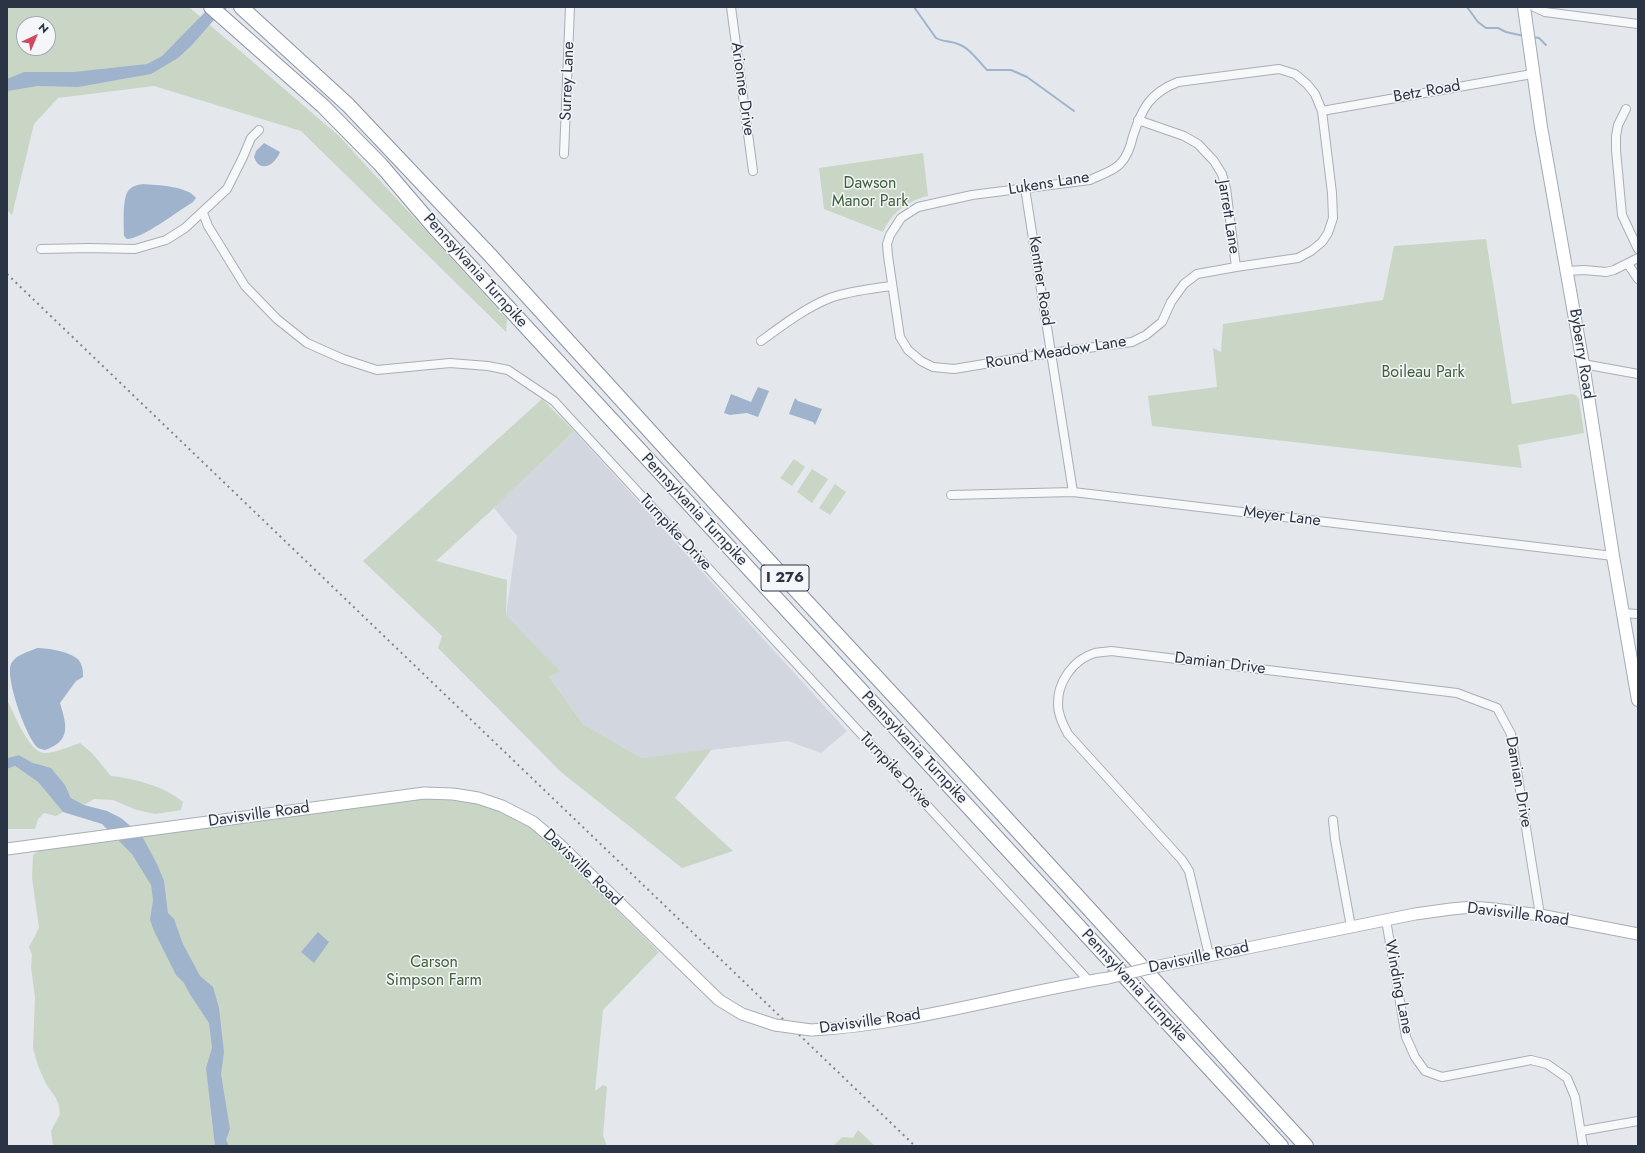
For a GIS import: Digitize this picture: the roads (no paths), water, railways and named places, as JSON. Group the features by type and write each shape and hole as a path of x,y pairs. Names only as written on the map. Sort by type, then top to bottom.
{"highway":[{"name":"Pennsylvania Turnpike","path":"211,7 323,106 381,165 449,243 1281,1146"},
{"name":"Pennsylvania Turnpike","path":"241,7 348,105 485,250 716,504 907,710 1306,1146"}],"main road":[{"name":"Byberry Road","path":"1524,7 1532,74 1583,364 1622,613 1638,700"}],"street":[{"name":"Surrey Lane","path":"564,154 570,7"},
{"name":"Arionne Drive","path":"731,7 753,171"},
{"path":"1534,7 1545,12 1638,24"},
{"name":"Lukens Lane","path":"891,286 887,244 890,235 901,218 918,207 972,195 1090,180 1108,172 1120,164 1125,156 1131,143 1138,120 1154,94 1178,82 1278,69 1295,74 1307,84 1315,94 1322,111"},
{"name":"Betz Road","path":"1322,111 1532,74"},
{"path":"1626,109 1618,125 1616,150 1622,215 1638,249"},
{"name":"Round Meadow Lane","path":"891,286 900,337 908,350 921,361 933,367 954,369 1051,353 1132,342 1146,335 1162,322 1171,302 1184,284 1197,274 1298,258 1322,242 1328,233 1333,218 1332,193 1322,111"},
{"name":"Jarrett Lane","path":"1138,120 1184,136 1198,144 1214,161 1222,174 1226,188 1236,267"},
{"path":"41,249 135,249 166,240 185,228 203,213 227,189 251,138 259,130"},
{"name":"Kentner Road","path":"1025,188 1073,492"},
{"name":"Turnpike Drive","path":"203,213 208,226 246,286 277,319 307,343 343,359 377,370 450,363 488,366 508,370 554,401 1089,981"},
{"path":"1567,271 1584,270 1606,272 1628,264 1638,258"},
{"path":"1628,264 1638,279"},
{"path":"761,341 810,307 830,298 853,292 891,286"},
{"path":"1583,364 1638,374"},
{"name":"Meyer Lane","path":"952,495 1073,492 1613,556"},
{"path":"1622,613 1638,614"},
{"name":"Damian Drive","path":"1209,955 1189,871 1182,860 1068,734 1060,718 1058,706 1060,687 1067,672 1079,662 1094,654 1111,651 1457,693 1497,708 1511,734 1540,915"},
{"name":"Davisville Road","path":"7,849 424,793 453,794 478,798 502,806 533,822 559,844 719,1000 742,1014 775,1025 811,1030 840,1029 898,1019 1108,978 1209,955 1451,908 1472,907 1540,915 1638,934"},
{"path":"1333,820 1335,839 1352,927"},
{"name":"Winding Lane","path":"1386,920 1406,1037 1415,1057 1425,1071 1442,1077 1531,1060 1547,1064 1567,1078 1575,1097 1583,1146"},
{"path":"1581,1131 1638,1121"}],"water":[{"path":"210,7 228,7 178,58 151,74 78,87 38,86 7,91 7,79 24,72 74,72 147,64 162,56"},
{"path":"264,143 280,152 275,161 267,166 260,165 254,157 256,151"},
{"path":"143,184 179,189 192,194 196,198 193,202 151,230 134,238 127,239 124,236 124,206 126,195 131,188"},
{"path":"758,387 769,391 758,417 747,413 730,415 724,413 731,394 751,402"},
{"path":"795,398 798,401 822,409 815,425 813,422 789,414"},
{"path":"37,648 55,650 74,656 81,664 83,672 83,677 76,681 60,703 65,726 63,737 59,742 45,750 37,747 32,741 22,720 14,694 10,671 11,664 15,658"},
{"path":"19,755 33,763 51,768 65,785 71,798 84,805 107,811 121,818 142,836 164,881 168,913 174,919 183,944 200,976 213,987 219,1008 224,1052 221,1074 230,1129 226,1140 229,1146 215,1146 206,1068 212,1048 209,1023 184,983 176,975 154,931 150,920 153,900 151,885 132,854 102,824 63,812 38,782 15,766 7,769 7,758"},
{"path":"318,932 329,942 314,963 301,952"}],"waterway":[{"path":"914,7 936,38 962,46 970,52 987,70 1011,70 1027,77 1074,111"},
{"path":"1467,7 1478,22 1486,28 1498,28 1506,32 1524,36"},
{"path":"1532,37 1539,38 1546,45"}],"railway":[{"path":"7,274 915,1146"}],"park label":[{"name":"Dawson Manor Park","path":"870,193"},
{"name":"Boileau Park","path":"1423,373"},
{"name":"Carson Simpson Farm","path":"434,972"}]}
